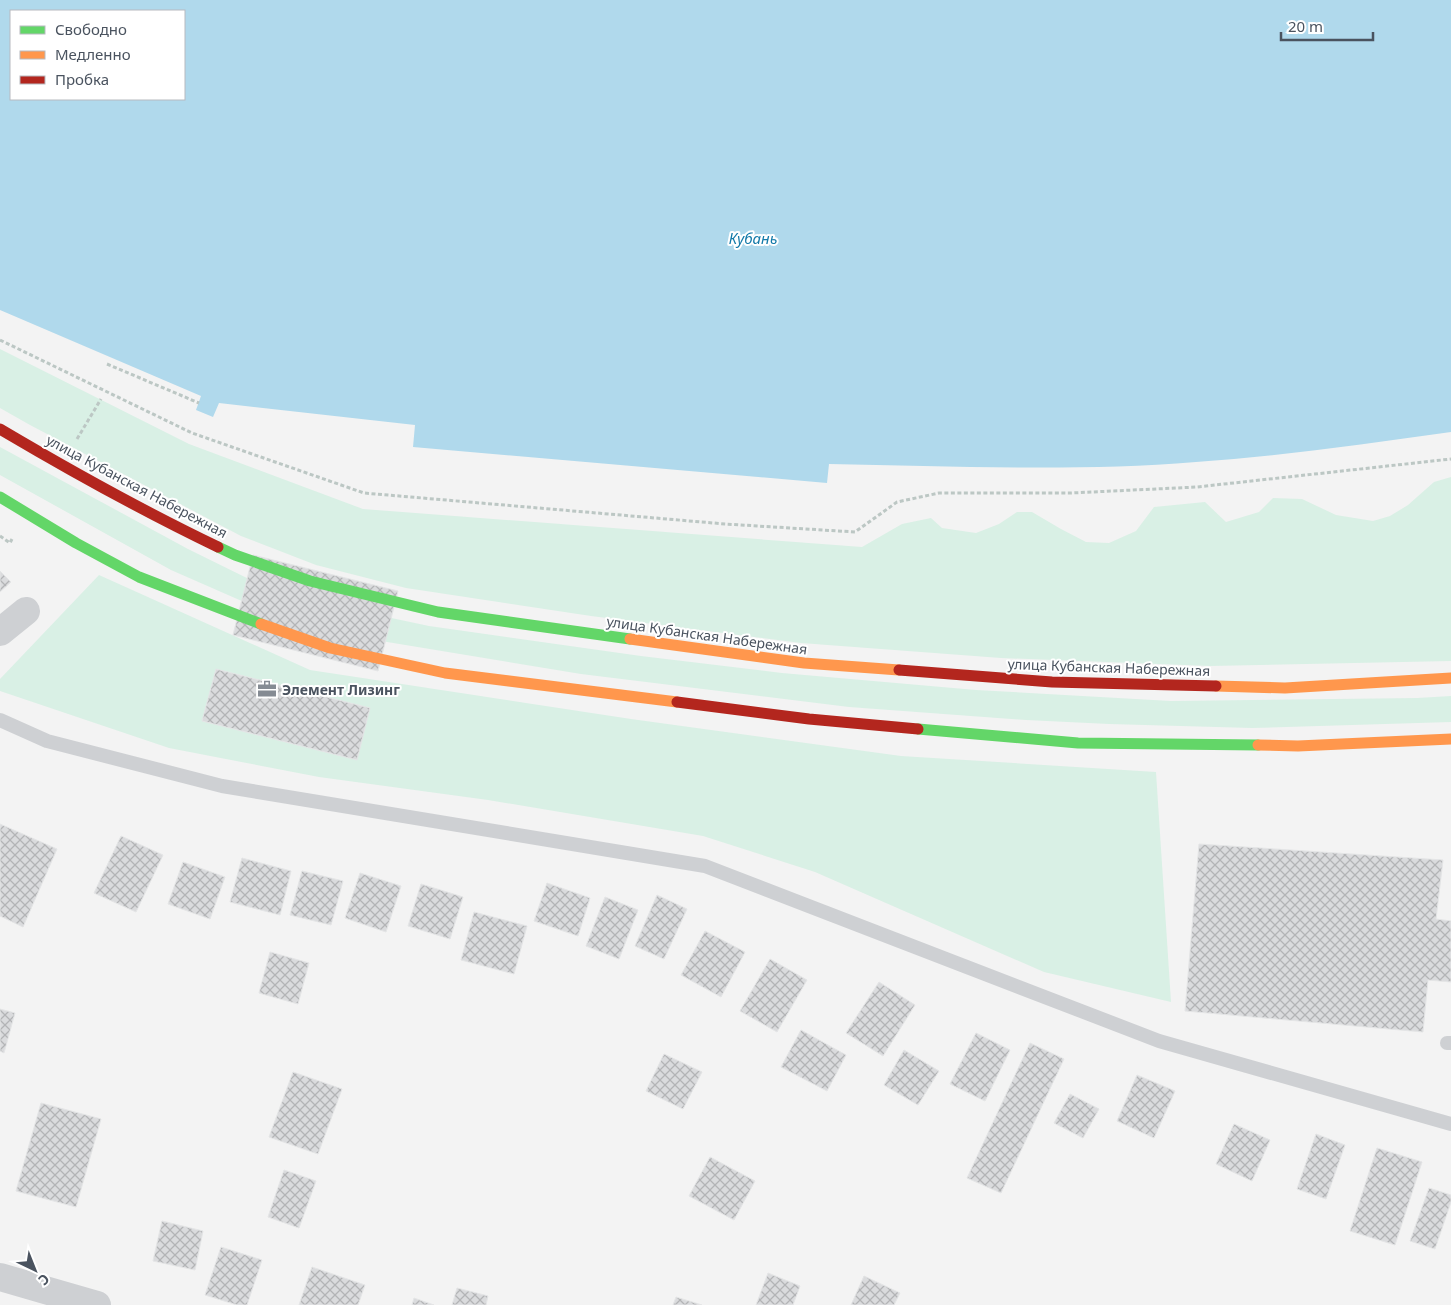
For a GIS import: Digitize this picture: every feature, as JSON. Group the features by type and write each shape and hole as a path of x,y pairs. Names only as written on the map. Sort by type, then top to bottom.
{"main road":[{"name":"улица Кубанская Набережная","path":"0,429 61,465 168,523 235,555 310,581 438,612 804,664 1052,682 1285,688 1451,678"},
{"path":"0,497 76,543 140,577 229,613 330,648 445,673 809,720 1078,743 1298,746 1451,739"}],"street":[{"path":"0,632 26,611"},
{"path":"0,1278 98,1305"}],"lane":[{"path":"0,720 47,741 222,786 705,866 1159,1041 1451,1124"}],"path":[{"path":"0,340 192,433 364,492 725,524 855,532 897,502 939,493 1071,493 1196,487 1451,460"},
{"path":"108,364 199,403"}],"green space":[{"path":"0,349 189,444 363,509 862,547 902,524 931,518 942,528 976,533 999,524 1017,512 1032,512 1086,542 1109,543 1136,531 1154,507 1205,502 1226,522 1259,512 1273,498 1302,499 1336,515 1373,521 1390,516 1408,505 1434,482 1451,477 1451,661 1210,666 1001,658 801,643 591,616 406,588 316,565 241,536 0,408"},
{"path":"0,447 188,549 257,583 335,606 429,626 641,656 782,673 976,690 1171,701 1451,696 1451,722 1252,728 1026,720 849,707 581,674 363,638 276,616 171,570 0,475"},
{"path":"99,575 310,670 631,719 901,756 1156,772 1171,1002 1044,972 815,872 703,836 488,800 319,777 169,748 0,691 0,679"}],"water":[{"name":"Кубань","path":"0,0 1451,0 1451,432 1292,453 1150,465 1012,468 829,464 827,483 413,447 415,425 219,403 213,417 196,410 201,396 0,310"}],"building":[{"path":"253,555 398,591 378,671 233,635"},
{"path":"0,571 11,582 0,592"},
{"path":"216,669 370,708 357,760 202,721"},
{"path":"0,824 57,849 23,927 0,916"},
{"path":"121,836 163,855 136,912 94,893"},
{"path":"1199,844 1443,860 1436,919 1451,921 1451,982 1428,980 1423,1032 1185,1011"},
{"path":"242,858 291,871 280,915 230,902"},
{"path":"183,862 225,877 210,919 168,904"},
{"path":"302,871 343,881 331,925 290,915"},
{"path":"360,873 401,886 386,932 345,918"},
{"path":"547,883 590,898 578,936 534,921"},
{"path":"421,884 463,897 450,939 408,926"},
{"path":"657,895 687,909 664,959 635,946"},
{"path":"605,897 638,910 619,959 586,946"},
{"path":"474,912 527,926 514,974 461,960"},
{"path":"705,931 745,952 721,997 681,975"},
{"path":"270,952 309,963 298,1004 259,993"},
{"path":"770,959 807,980 777,1032 740,1011"},
{"path":"879,982 915,1005 883,1056 846,1033"},
{"path":"0,1009 15,1013 4,1053 0,1051"},
{"path":"801,1030 846,1055 827,1091 781,1067"},
{"path":"976,1033 1010,1050 985,1101 950,1084"},
{"path":"1030,1043 1064,1059 1001,1193 967,1178"},
{"path":"904,1050 939,1071 918,1105 884,1085"},
{"path":"664,1054 702,1072 683,1109 646,1091"},
{"path":"293,1072 342,1089 318,1154 269,1137"},
{"path":"1137,1075 1175,1091 1154,1138 1117,1121"},
{"path":"1070,1094 1099,1109 1083,1138 1054,1123"},
{"path":"41,1103 101,1119 76,1207 16,1191"},
{"path":"1234,1124 1270,1140 1252,1181 1216,1164"},
{"path":"1316,1134 1345,1145 1326,1199 1297,1189"},
{"path":"1377,1148 1422,1162 1395,1245 1350,1231"},
{"path":"710,1157 755,1181 734,1220 689,1196"},
{"path":"284,1170 316,1181 299,1228 268,1217"},
{"path":"1429,1188 1451,1195 1451,1202 1435,1249 1410,1241"},
{"path":"162,1221 203,1231 195,1270 153,1261"},
{"path":"221,1247 262,1260 247,1305 237,1305 205,1295"},
{"path":"312,1267 365,1285 358,1305 299,1305"},
{"path":"768,1273 800,1286 793,1305 756,1305"},
{"path":"864,1276 900,1293 894,1305 851,1305"},
{"path":"457,1288 488,1296 486,1305 452,1305"},
{"path":"676,1297 702,1305 673,1305"},
{"path":"414,1298 434,1305 412,1305"}],"traffic: fast":[{"path":"0,497 76,543 139,577 261,624"},
{"path":"218,547 235,555 310,581 438,612 630,639"},
{"path":"918,729 1078,743 1258,745"}],"traffic: slow":[{"path":"261,624 330,648 445,673 677,702"},
{"path":"630,639 804,663 899,670"},
{"path":"1216,686 1285,688 1451,678"},
{"path":"1258,745 1298,746 1451,739"}],"traffic: jam":[{"path":"0,429 108,490 218,547"},
{"path":"899,670 1052,682 1216,686"},
{"path":"677,702 809,719 918,729"}],"place":[{"name":"Элемент Лизинг","path":"267,689"}]}
